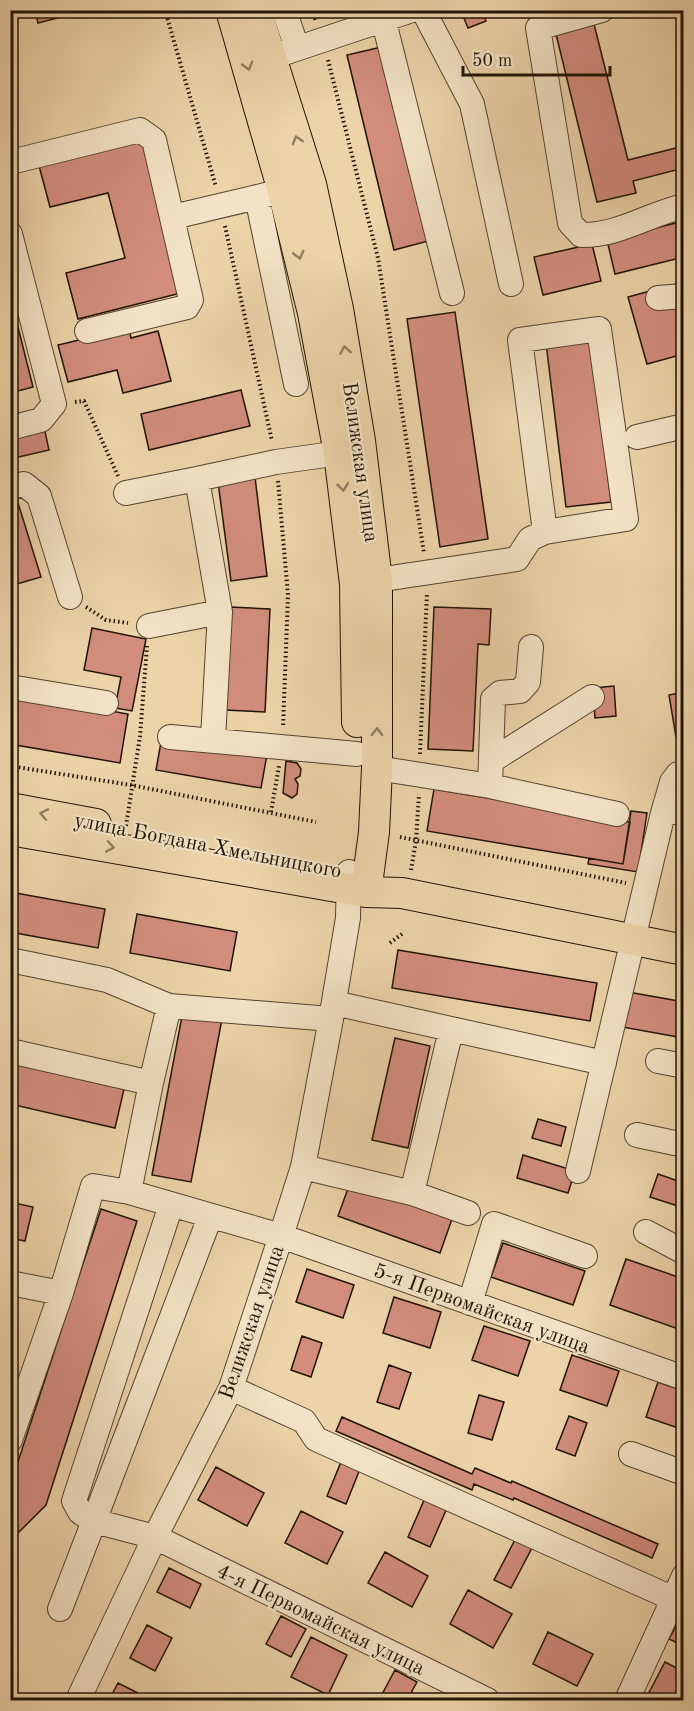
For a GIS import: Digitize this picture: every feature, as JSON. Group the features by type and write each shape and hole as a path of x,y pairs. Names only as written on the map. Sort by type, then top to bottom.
{"main road":[{"name":"Велижская улица","path":"231,10 284,191 313,313 339,453 356,584 367,761 374,832 358,882"},
{"name":"Велижская улица","path":"256,10 285,53 284,191 338,309 360,441 377,580 367,761"},
{"name":"улица Богдана Хмельницкого","path":"10,808 125,830 358,882"},
{"name":"улица Богдана Хмельницкого","path":"10,830 358,882 406,883 631,941 684,950"}],"street":[{"path":"284,10 285,53 383,16 412,10"},
{"path":"423,10 472,104 511,284"},
{"path":"602,10 538,28 570,223 581,236 595,236 649,220 684,206"},
{"path":"383,16 453,293"},
{"path":"15,161 140,130 154,140 190,300 187,308 87,331"},
{"path":"173,217 284,191 296,384"},
{"path":"10,234 54,404 41,420 10,428"},
{"path":"658,298 684,296"},
{"path":"377,580 517,559 530,539 545,532 626,519 599,329 520,340 545,532"},
{"path":"637,437 684,426"},
{"path":"126,493 276,462 339,453"},
{"path":"197,479 220,612 213,739"},
{"path":"10,487 24,484 39,496 70,597"},
{"path":"149,626 220,612"},
{"path":"490,786 493,699 500,693 520,691 528,682 531,647"},
{"path":"10,687 106,703"},
{"path":"490,762 592,697"},
{"path":"170,737 213,739 367,761 617,814"},
{"path":"578,1171 645,887 673,812 672,782 678,774 684,773"},
{"name":"Велижская улица","path":"78,1701 155,1537 231,1388 303,1167 348,918 358,882"},
{"path":"10,960 107,980 170,1006 332,1011 451,1030 604,1063"},
{"path":"129,1192 151,1083 170,1006"},
{"path":"412,1193 451,1030"},
{"path":"10,1051 151,1083"},
{"path":"658,1061 684,1066"},
{"path":"637,1135 684,1145"},
{"path":"303,1167 412,1193 468,1213"},
{"name":"5-я Первомайская улица","path":"61,1293 93,1186 129,1192 281,1236 684,1378"},
{"path":"94,1521 80,1512 74,1501 171,1205"},
{"path":"60,1609 210,1217"},
{"path":"470,1303 495,1224 585,1256"},
{"path":"646,1232 684,1252"},
{"path":"10,1440 16,1408 61,1293 12,1290"},
{"path":"134,1320 166,1332"},
{"path":"231,1388 304,1421 316,1439 674,1599"},
{"path":"94,1441 120,1451"},
{"path":"631,1454 684,1473"},
{"name":"4-я Первомайская улица","path":"94,1521 155,1537 487,1701"},
{"path":"627,1701 684,1576"}],"path":[{"path":"165,10 221,206 276,462 288,595 282,748 271,812"},
{"path":"312,10 323,40 378,258 427,573 416,841 406,883"},
{"path":"54,404 84,401 126,493"},
{"path":"70,597 105,620 149,626 140,736 125,830"},
{"path":"10,766 131,785 316,822"},
{"path":"400,837 645,887"},
{"path":"390,943 402,934"}],"building":[{"path":"35,10 88,10 38,23"},
{"path":"452,10 482,10 486,21 468,28 461,11 453,14"},
{"path":"593,20 628,160 684,146 684,168 633,181 636,193 597,202 555,30"},
{"path":"386,46 432,240 394,250 347,55"},
{"path":"142,136 181,293 78,319 66,273 125,258 108,193 50,207 38,162"},
{"path":"684,221 684,257 615,274 607,240"},
{"path":"592,244 601,281 543,295 534,257"},
{"path":"676,284 680,300 684,300 684,354 647,364 628,297"},
{"path":"10,295 33,387 10,393"},
{"path":"455,312 488,539 440,547 407,319"},
{"path":"129,328 131,338 158,331 171,381 123,393 117,370 68,382 58,345"},
{"path":"591,337 611,502 566,507 546,343"},
{"path":"241,390 250,426 149,450 141,414"},
{"path":"41,413 49,450 10,459 10,420"},
{"path":"10,477 41,577 10,586"},
{"path":"255,477 267,576 231,581 218,482"},
{"path":"230,607 270,609 265,712 225,710"},
{"path":"434,607 491,609 489,645 478,644 473,751 428,749"},
{"path":"92,628 146,639 132,711 115,708 121,677 84,670"},
{"path":"614,686 616,716 595,718 593,688"},
{"path":"684,692 684,736 676,737 669,695"},
{"path":"10,693 128,714 120,763 10,744"},
{"path":"163,731 268,749 261,788 156,770"},
{"path":"286,761 297,763 301,769 300,776 295,779 298,784 297,794 292,798 283,793"},
{"path":"434,789 630,822 623,864 427,831"},
{"path":"631,811 647,813 638,872 588,864 589,858 623,864"},
{"path":"10,892 105,909 98,948 10,932"},
{"path":"137,914 237,932 230,971 130,953"},
{"path":"398,950 597,983 590,1021 392,988"},
{"path":"628,992 684,1002 684,1038 622,1027"},
{"path":"183,1011 222,1019 191,1182 152,1175"},
{"path":"395,1038 430,1046 408,1148 372,1140"},
{"path":"10,1063 124,1089 115,1128 10,1104"},
{"path":"538,1119 566,1127 561,1146 532,1138"},
{"path":"523,1155 575,1171 568,1193 517,1178"},
{"path":"658,1174 684,1183 684,1208 650,1197"},
{"path":"350,1183 452,1219 440,1253 338,1216"},
{"path":"10,1202 33,1207 25,1241 10,1238"},
{"path":"101,1209 137,1221 46,1505 10,1541 10,1486"},
{"path":"503,1243 585,1271 573,1305 491,1277"},
{"path":"626,1259 684,1279 684,1331 610,1305"},
{"path":"307,1269 354,1285 343,1318 296,1302"},
{"path":"394,1297 441,1312 430,1348 383,1333"},
{"path":"484,1326 530,1341 518,1376 472,1360"},
{"path":"302,1336 322,1343 311,1377 291,1370"},
{"path":"572,1355 619,1371 607,1406 560,1390"},
{"path":"389,1365 411,1373 399,1409 377,1402"},
{"path":"658,1382 684,1391 684,1430 646,1417"},
{"path":"479,1395 504,1402 492,1440 468,1433"},
{"path":"569,1416 587,1423 575,1456 556,1449"},
{"path":"342,1417 472,1474 475,1468 511,1483 512,1481 658,1544 652,1558 514,1498 513,1500 474,1484 472,1490 336,1431"},
{"path":"341,1462 360,1469 346,1504 327,1496"},
{"path":"216,1467 264,1493 247,1526 198,1500"},
{"path":"425,1498 447,1508 430,1547 408,1537"},
{"path":"301,1511 343,1532 327,1564 285,1543"},
{"path":"517,1536 534,1544 511,1588 494,1580"},
{"path":"385,1552 428,1576 412,1607 368,1583"},
{"path":"169,1568 201,1584 190,1608 157,1592"},
{"path":"468,1590 512,1614 493,1648 450,1624"},
{"path":"281,1616 306,1629 291,1657 266,1644"},
{"path":"679,1620 684,1622 684,1646 669,1639"},
{"path":"147,1625 172,1638 155,1671 130,1658"},
{"path":"548,1632 593,1654 577,1686 533,1664"},
{"path":"311,1637 347,1655 328,1695 291,1677"},
{"path":"665,1662 684,1672 684,1681 674,1700 645,1700"},
{"path":"395,1670 417,1682 407,1700 379,1700"},
{"path":"118,1683 144,1696 141,1700 109,1700"}]}
